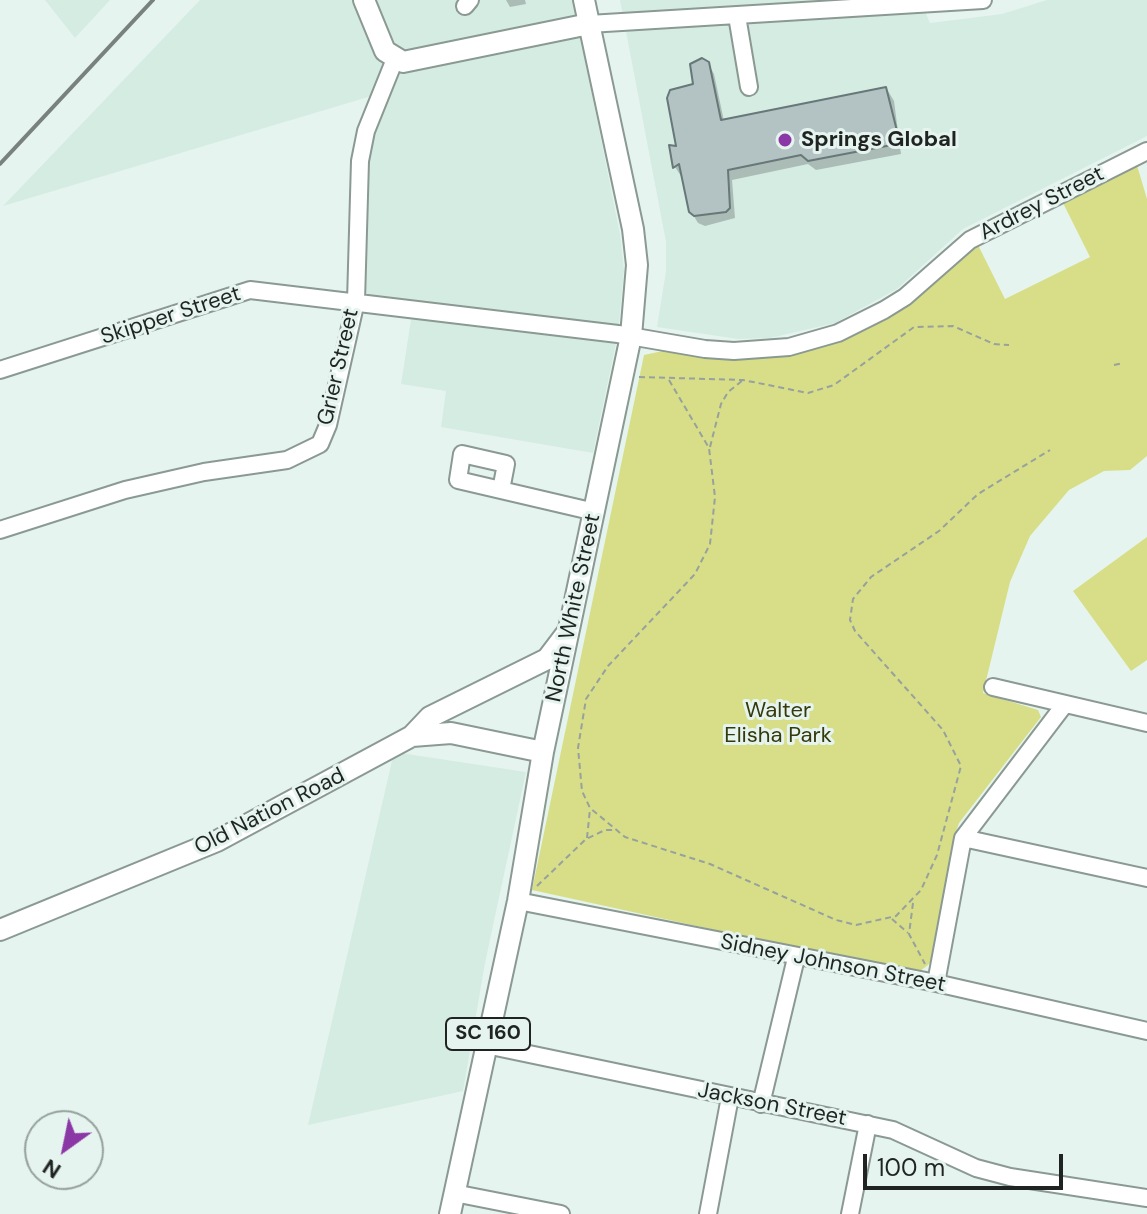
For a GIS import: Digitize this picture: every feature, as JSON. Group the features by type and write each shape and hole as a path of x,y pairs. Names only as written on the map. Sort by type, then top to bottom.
{"main road":[{"path":"364,0 379,40 395,59 414,62 589,24"},
{"name":"North White Street","path":"450,1214 486,1045 525,896 543,752 631,336 637,265 633,229 584,0"},
{"path":"412,736 430,717 547,659 569,630"},
{"name":"Old Nation Road","path":"0,930 144,874 217,841 412,736 451,733 543,752"}],"street":[{"path":"589,24 983,0"},
{"path":"737,16 749,87"},
{"name":"Grier Street","path":"0,530 125,490 306,454 320,444 328,425 356,301 360,161 366,131 395,59"},
{"name":"Ardrey Street","path":"631,336 734,351 789,347 838,333 905,297 970,240 1147,151"},
{"name":"Skipper Street","path":"0,370 250,290 631,336"},
{"path":"501,490 595,512"},
{"path":"993,687 1147,723"},
{"path":"936,983 963,838 1065,704"},
{"path":"963,838 1147,878"},
{"name":"Sidney Johnson Street","path":"525,896 796,958 936,983 1147,1031"},
{"path":"761,1104 796,958"},
{"name":"Jackson Street","path":"486,1045 868,1124 924,1142 976,1168 1010,1177 1147,1198"},
{"path":"708,1214 730,1097"},
{"path":"850,1214 868,1124"},
{"path":"454,1193 561,1214"}],"path":[{"path":"637,376 669,380 743,380 808,393 821,391 845,378 914,327 953,326 994,344 1009,345"},
{"path":"1114,365 1123,363"},
{"path":"669,380 709,448"},
{"path":"586,839 590,808 578,775 581,714 586,699 602,673 676,596 705,558 715,497 709,448 721,404 728,392 743,380"},
{"path":"909,934 913,902 937,855 961,766 943,730 855,631 849,608 871,577 939,531 978,494 1050,450"},
{"path":"590,808 615,830 641,843 732,872 836,920 856,925 891,919 913,902"},
{"path":"525,896 586,839 605,830 615,830"},
{"path":"891,919 909,934 936,983"}],"shaded area":[{"path":"45,0 110,0 75,38"},
{"path":"200,0 573,0 620,234 624,270 618,334 593,453 441,427 446,391 401,384 413,307 359,299 368,133 385,92 3,206"},
{"path":"620,0 920,0 930,23 1002,14 1047,0 1147,0 1147,136 963,229 897,289 835,323 770,338 738,339 657,327 666,271 666,242"},
{"path":"394,752 526,772 485,963 463,1091 308,1125"}],"green space":[{"name":"Walter Elisha Park","path":"1136,162 1147,199 1147,456 1130,470 1104,471 1069,490 1030,536 1010,582 983,693 1038,710 1041,717 959,823 953,841 934,958 920,971 907,972 532,890 644,355 681,347 837,336 975,239 1005,299 1090,257 1062,201"},
{"path":"1147,537 1147,660 1131,671 1073,591"}],"building":[{"name":"Springs Global","path":"702,58 709,62 721,120 886,87 897,131 897,144 808,161 801,155 728,170 730,208 726,212 694,216 689,212 679,164 673,168 669,145 676,146 667,98 670,90 693,84 690,64"}],"railway":[{"path":"0,164 153,0"}],"place":[{"name":"Springs Global","path":"785,140"}]}
